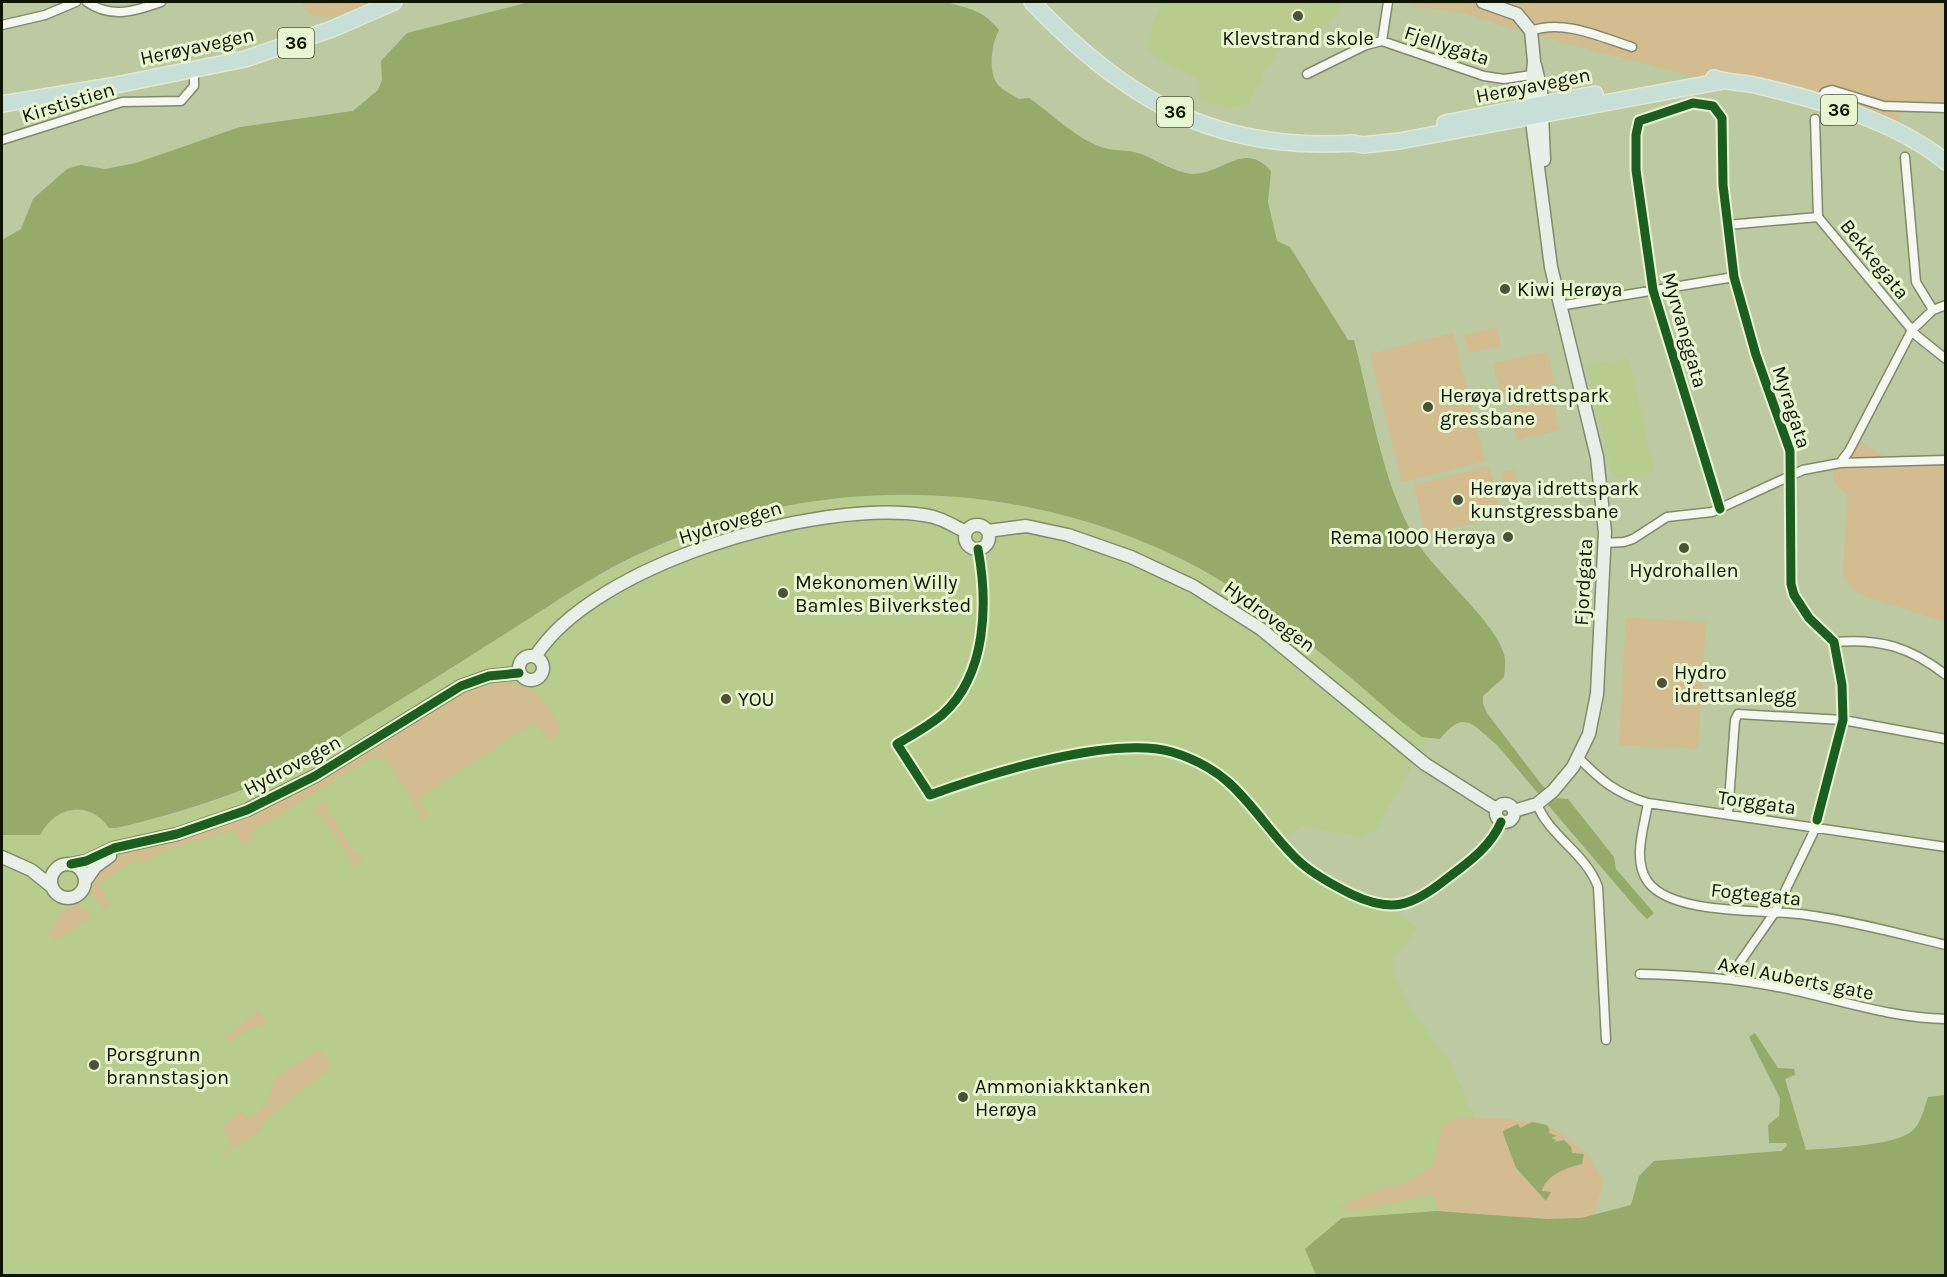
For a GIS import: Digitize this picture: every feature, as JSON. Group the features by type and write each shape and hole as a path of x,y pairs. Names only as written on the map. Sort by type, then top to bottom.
{"highway":[{"name":"Herøyavegen","path":"2,104 194,70 292,44 394,2"},
{"name":"Herøyavegen","path":"1032,2 1104,70 1153,102 1185,117 1220,129 1261,138 1306,143 1353,142 1363,145 1399,141 1671,80 1714,78 1757,86 1818,103 1886,127 1924,146 1946,162"}],"street":[{"path":"2,25 45,15 76,2"},
{"path":"87,2 103,10 124,12 161,2"},
{"name":"Fjellygata","path":"1382,41 1388,2"},
{"path":"1483,2 1517,14 1531,31 1543,26 1560,26 1632,47"},
{"name":"Fjordgata","path":"1531,31 1537,111 1545,173 1541,182 1545,227 1558,306 1597,457 1603,507 1604,543 1596,694 1589,734 1578,757 1544,799"},
{"name":"Fjellygata","path":"1307,74 1366,45 1382,41 1484,76 1504,79 1535,74"},
{"name":"Kirstistien","path":"2,140 122,102 181,101 194,86 194,70"},
{"path":"1818,103 1825,92 1832,90 1884,106 1946,108"},
{"name":"Myragata","path":"1639,121 1693,103 1713,106 1719,110 1722,118 1723,185 1734,278 1756,355 1790,451 1790,565 1794,595 1809,618 1834,642"},
{"path":"1815,119 1818,218"},
{"name":"Myrvanggata","path":"1639,121 1636,135 1636,170 1653,290 1720,509"},
{"path":"1905,157 1916,282 1934,310"},
{"name":"Bekkegata","path":"1727,225 1818,218 1912,330 1928,347 1946,359"},
{"path":"1558,306 1734,278"},
{"path":"1840,463 1854,442 1912,330 1934,310 1946,305"},
{"path":"1604,543 1633,539 1667,517 1707,514 1791,475 1840,463 1946,460"},
{"name":"Hydrovegen","path":"535,657 558,626 588,604 661,566 726,540 801,522 888,513 935,517 966,532"},
{"path":"979,525 988,531 988,541 978,549 967,544 966,532 971,526 979,525"},
{"name":"Hydrovegen","path":"988,531 1026,526 1068,535 1131,557 1193,586 1261,629 1425,764 1496,809"},
{"path":"978,549 982,620 979,649 969,676 957,697 943,713 897,744 930,795 985,775 1110,749 1134,747 1163,750 1193,760 1226,780 1293,855 1316,874 1359,897 1392,906 1408,903 1431,892 1483,849 1495,836 1502,822"},
{"path":"1729,978 1775,912 1816,824 1843,720 1842,685 1834,642 1876,643 1903,648 1918,655 1946,675"},
{"path":"535,657 543,667 541,675 531,680 524,679 519,673 522,659 535,657"},
{"name":"Hydrovegen","path":"71,864 86,861 114,848 204,826 262,803 315,776 461,686 489,676 519,673"},
{"path":"1728,814 1735,720 1738,714 1843,720 1946,739"},
{"name":"Torggata","path":"1578,757 1593,774 1617,792 1648,802 1816,824 1946,847"},
{"path":"1502,822 1511,820 1514,811 1544,799 1544,818 1594,876 1599,895 1606,1040"},
{"name":"Fogtegata","path":"1648,802 1640,859 1644,876 1655,891 1673,899 1703,905 1823,918 1946,945"},
{"path":"1502,822 1495,815 1496,809 1506,804 1514,811"},
{"name":"Hydrovegen","path":"86,880 100,863 135,844"},
{"path":"2,857 57,868 71,864 81,869 86,880 81,894 69,899 56,894 51,886 31,870 2,857"},
{"path":"51,886 52,876 57,868"},
{"name":"Axel Auberts gate","path":"1640,974 1729,978 1803,992 1870,1010 1946,1019"}],"shaded area":[{"path":"300,2 385,2 327,18 309,14"},
{"path":"530,2 946,2 981,14 999,30 994,42 992,70 996,82 1006,92 1019,99 1029,98 1091,143 1106,149 1136,152 1173,169 1192,174 1203,173 1243,158 1252,158 1261,162 1271,171 1268,202 1277,241 1290,247 1348,340 1354,340 1386,470 1405,519 1426,554 1490,628 1504,654 1504,677 1483,696 1483,704 1487,713 1541,784 1555,798 1568,799 1614,857 1616,869 1654,913 1647,919 1637,909 1497,745 1475,726 1462,722 1448,730 1440,739 1422,737 1281,622 1199,568 1129,536 1056,513 981,500 905,495 829,499 754,513 681,536 597,576 301,761 267,780 230,795 116,828 109,828 92,813 73,810 63,812 54,818 40,835 2,835 2,240 21,229 33,199 67,169 80,165 105,169 136,163 240,127 353,111 378,90 382,80 381,61 407,33"},
{"path":"1162,2 1340,2 1338,14 1320,28 1288,41 1260,75 1262,83 1254,89 1249,105 1226,108 1199,98 1199,80 1159,59 1148,49 1152,25"},
{"path":"1405,2 1945,2 1945,97 1943,102 1906,108 1894,125 1596,51 1463,13"},
{"path":"1497,327 1501,346 1468,353 1464,335"},
{"name":"Herøya idrettspark gressbane","path":"1453,333 1485,461 1402,482 1370,354"},
{"path":"1548,352 1554,383 1500,394 1493,363"},
{"path":"1628,358 1654,471 1617,478 1611,468 1586,366"},
{"path":"1551,392 1560,430 1517,440 1508,402"},
{"path":"1863,444 1891,460 1945,456 1945,622 1859,594 1843,576 1847,494 1834,481 1833,474 1844,456 1856,445"},
{"name":"Herøya idrettspark kunstgressbane","path":"1489,466 1501,516 1426,535 1414,485"},
{"path":"1515,469 1522,500 1509,503 1501,472"},
{"path":"880,494 968,498 1050,511 1119,532 1164,550 1228,585 1274,615 1415,732 1428,738 1377,828 1362,837 1301,826 1279,842 1310,872 1370,898 1401,897 1391,908 1418,929 1392,957 1393,973 1412,1012 1449,1061 1501,1175 1484,1213 1437,1211 1342,1218 1305,1249 1316,1276 2,1276 2,835 40,835 53,817 73,808 91,812 103,819 109,828 116,828 168,816 220,800 288,769 584,584 647,551 735,517 793,504"},
{"name":"Hydro idrettsanlegg","path":"1626,617 1706,622 1698,749 1619,745"},
{"path":"501,682 518,684 536,693 556,719 560,733 549,740 535,722 419,798 428,816 427,819 419,822 416,819 421,815 384,757 379,760 375,755 251,833 254,838 243,845 233,830 165,850 143,864 139,858 99,883 110,907 104,911 92,892 94,874 112,858 127,851 214,827 463,691"},
{"path":"325,802 331,805 326,808 356,856 362,853 362,861 352,867 347,865 351,860 320,812 315,815 314,809"},
{"path":"72,905 80,906 93,917 54,941 49,933 62,913"},
{"path":"259,1010 266,1021 263,1028 260,1023 230,1042 224,1038"},
{"path":"1755,1033 1778,1068 1794,1069 1795,1075 1785,1079 1806,1150 1877,1143 1904,1136 1918,1124 1928,1097 1945,1095 1945,1275 1316,1275 1305,1249 1342,1218 1437,1211 1548,1219 1581,1218 1631,1205 1639,1176 1654,1161 1781,1151 1787,1146 1786,1143 1769,1143 1768,1125 1779,1116 1780,1098 1749,1037"},
{"path":"317,1051 322,1052 330,1062 327,1071 264,1121 261,1131 222,1155 221,1153 233,1145 222,1127 243,1111 248,1119 261,1110 277,1076"},
{"path":"1457,1118 1495,1118 1547,1124 1589,1155 1603,1180 1594,1217 1537,1222 1438,1216 1435,1194 1353,1211 1338,1207 1388,1186 1404,1184 1434,1165 1442,1126"},
{"path":"1532,1122 1547,1125 1550,1131 1548,1132 1557,1136 1551,1138 1556,1140 1554,1142 1564,1140 1571,1147 1572,1153 1584,1154 1582,1164 1564,1170 1547,1181 1542,1191 1551,1192 1546,1201 1516,1168 1503,1131 1518,1124 1520,1128"}],"cycle path":[{"path":"1720,509 1653,290 1636,170 1636,135 1639,121 1693,103 1713,106 1722,118 1723,185 1734,277 1756,355 1790,451 1791,584 1794,595 1809,618 1834,642 1842,685 1843,720 1817,820"},
{"path":"978,549 983,614 981,637 968,679 958,698 943,714 897,744 930,795 1050,759 1117,749 1147,748 1172,752 1202,764 1228,782 1291,854 1313,872 1351,894 1378,904 1389,905 1411,901 1433,889 1477,854 1491,839 1501,822"},
{"path":"71,864 86,861 114,848 177,834 247,810 315,776 461,686 489,676 519,673"}],"place":[{"name":"Klevstrand skole","path":"1298,16"},
{"name":"Kiwi Herøya","path":"1505,289"},
{"name":"Herøya idrettspark gressbane","path":"1428,407"},
{"name":"Herøya idrettspark kunstgressbane","path":"1458,500"},
{"name":"Rema 1000 Herøya","path":"1508,537"},
{"name":"Hydrohallen","path":"1684,548"},
{"name":"Mekonomen Willy Bamles Bilverksted","path":"783,593"},
{"name":"Hydro idrettsanlegg","path":"1662,683"},
{"name":"YOU","path":"726,699"},
{"name":"Porsgrunn brannstasjon","path":"94,1065"},
{"name":"Ammoniakktanken Herøya","path":"963,1097"}]}
